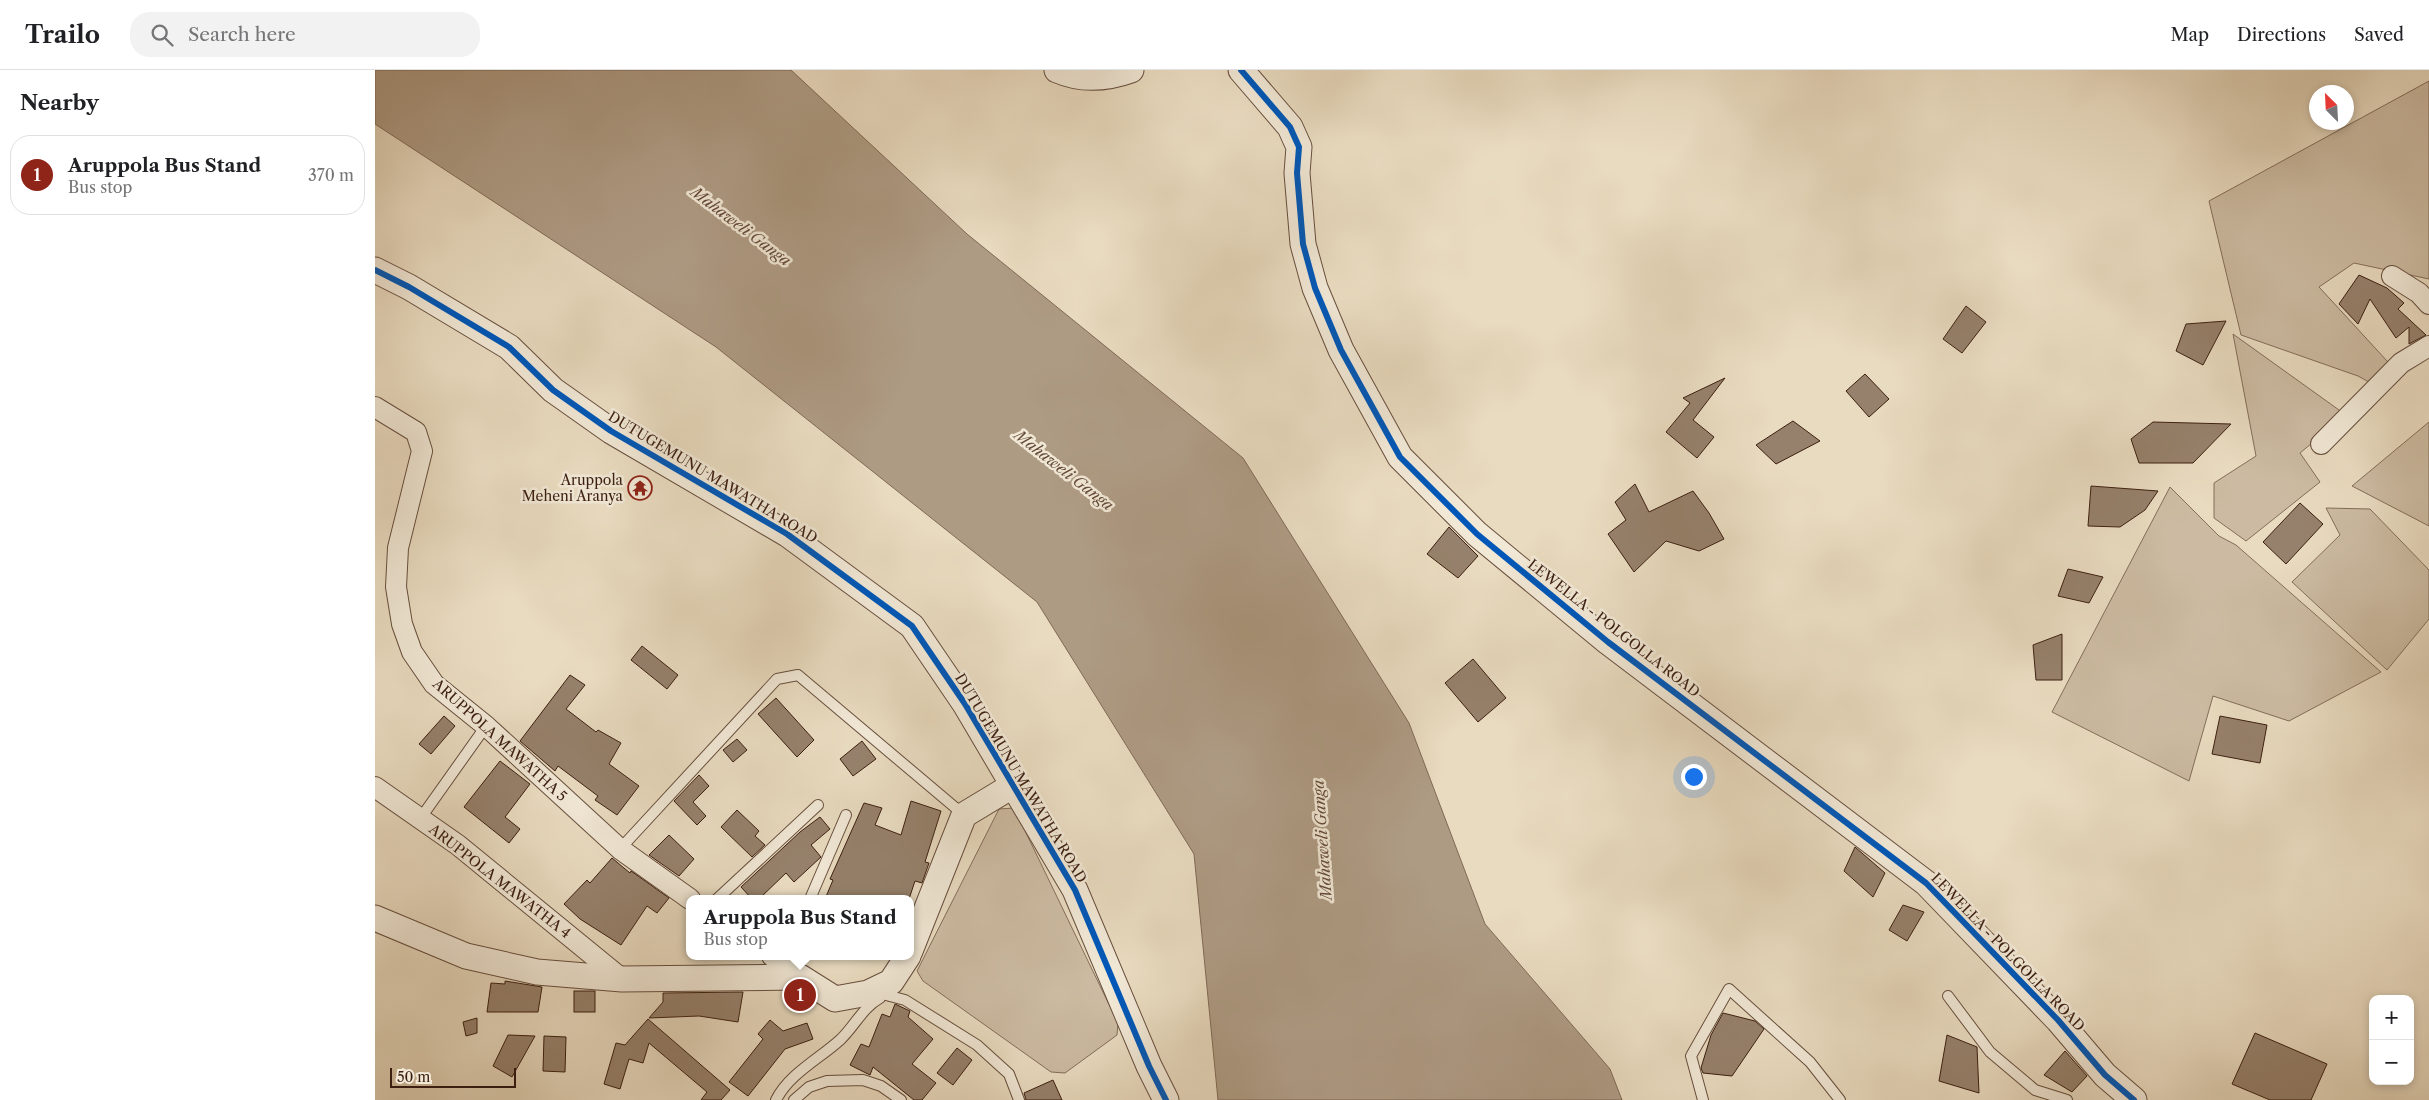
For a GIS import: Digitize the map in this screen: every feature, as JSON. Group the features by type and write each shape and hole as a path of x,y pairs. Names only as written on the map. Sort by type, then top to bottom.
{"street":[{"path":"1057,70 1087,79 1114,76 1131,70"},
{"name":"LEWELLA - POLGOLLA ROAD","path":"1241,70 1290,127 1299,148 1297,173 1303,244 1315,288 1341,350 1400,457 1477,534 1600,636 1925,883 2059,1020 2105,1075 2134,1100"},
{"name":"DUTUGEMUNU MAWATHA ROAD","path":"375,270 409,287 509,346 553,390 611,431 787,534 912,626 965,704 1011,786 1075,890 1149,1066 1166,1100"},
{"path":"2392,276 2419,293 2429,304"},
{"path":"2321,444 2401,363 2429,346"},
{"name":"ARUPPOLA MAWATHA 5","path":"375,407 416,432 422,451 398,548 396,587 402,624 413,652 434,684 486,726 620,849 686,896"},
{"path":"914,941 964,815 1011,786"},
{"name":"ARUPPOLA MAWATHA 4","path":"375,787 458,845 622,979"},
{"path":"375,918 466,956 537,972 622,979 785,963 835,999 888,988 906,960"}],"lane":[{"path":"620,849 777,679 798,675 964,815"},
{"path":"420,819 486,726"},
{"path":"721,895 818,805"},
{"path":"812,895 846,815"},
{"path":"776,1100 783,1088 842,1038 872,1002 888,988 977,1045 1009,1074 1019,1100"},
{"path":"1703,1100 1691,1056 1729,989 1810,1062 1839,1100"},
{"path":"1948,996 1990,1052 2035,1090 2067,1100"},
{"path":"793,1100 809,1087 827,1081 863,1080 881,1086 901,1100"}],"shaded area":[{"path":"2429,81 2429,279 2354,263 2319,287 2399,374 2385,391 2358,376 2241,335 2209,201 2339,130 2354,130 2354,122"},
{"path":"2233,334 2346,415 2300,453 2320,482 2246,541 2214,518 2214,483 2256,456"},
{"path":"2429,422 2429,526 2352,486"},
{"path":"2170,487 2219,536 2236,545 2381,672 2289,721 2213,696 2189,781 2052,712"},
{"path":"2326,508 2370,509 2429,570 2429,619 2387,670 2292,582 2340,535"},
{"path":"1014,808 1118,1023 1117,1035 1065,1073 1051,1072 923,981 917,971 999,809"}],"water":[{"name":"Mahaweli Ganga","path":"375,70 791,70 967,234 1243,458 1409,723 1485,924 1610,1069 1622,1100 1218,1100 1194,854 1037,602 716,347 375,124"}],"building":[{"path":"2359,275 2387,288 2404,303 2398,309 2426,335 2409,344 2409,327 2396,338 2370,299 2358,324 2339,304"},
{"path":"1966,306 1986,322 1962,353 1943,339"},
{"path":"2226,321 2203,365 2176,351 2186,324"},
{"path":"1865,374 1889,399 1869,417 1846,391"},
{"path":"1725,378 1693,420 1714,437 1697,458 1666,432 1690,403 1683,398"},
{"path":"1793,421 1820,441 1776,464 1756,445"},
{"path":"2153,422 2231,424 2193,463 2139,463 2131,439"},
{"path":"1635,484 1649,512 1693,491 1709,513 1724,539 1699,551 1666,541 1634,572 1608,534 1626,520 1615,502"},
{"path":"2091,486 2158,491 2145,510 2120,527 2088,526"},
{"path":"2300,503 2323,524 2286,564 2263,542"},
{"path":"1449,527 1478,556 1458,578 1427,554"},
{"path":"2068,569 2103,577 2089,603 2058,596"},
{"path":"2062,634 2062,680 2036,680 2033,645"},
{"path":"642,646 678,675 667,689 631,660"},
{"path":"1473,659 1506,698 1478,722 1445,683"},
{"path":"570,675 585,685 566,709 596,732 598,730 621,743 609,764 639,786 617,815 595,800 598,796 558,766 555,771 520,741"},
{"path":"776,698 814,740 797,757 758,714"},
{"path":"444,716 455,726 431,754 419,744"},
{"path":"2220,716 2267,725 2260,763 2212,754"},
{"path":"737,739 747,750 733,762 723,750"},
{"path":"862,741 876,759 853,776 840,759"},
{"path":"500,761 530,784 505,817 520,829 509,843 464,807"},
{"path":"699,775 709,786 693,802 706,816 697,825 674,801"},
{"path":"911,801 941,811 925,862 929,863 922,883 915,881 910,895 827,895 833,880 830,879 864,803 882,808 875,825 901,835"},
{"path":"737,810 759,831 755,836 765,845 752,857 721,827"},
{"path":"820,817 830,829 811,845 821,857 794,882 786,873 763,895 748,895 741,887 800,832"},
{"path":"669,835 694,859 679,876 649,855"},
{"path":"1855,847 1885,873 1873,897 1844,871"},
{"path":"612,858 630,873 631,871 669,898 657,913 647,906 621,945 580,919 564,904 587,880 590,883"},
{"path":"1903,905 1924,912 1907,941 1889,930"},
{"path":"505,981 542,987 538,1012 487,1012 491,983 505,984"},
{"path":"574,991 595,991 595,1012 574,1012"},
{"path":"743,992 738,1022 699,1016 649,1018 663,1002 663,993"},
{"path":"895,1004 910,1011 908,1017 933,1039 912,1064 936,1083 922,1100 914,1100 873,1067 870,1075 850,1065 861,1044 869,1047 882,1014 890,1017"},
{"path":"1723,1013 1755,1021 1764,1029 1732,1076 1703,1073 1701,1068 1711,1035"},
{"path":"477,1018 477,1033 466,1036 463,1022"},
{"path":"648,1019 730,1090 721,1100 701,1100 707,1092 649,1043 643,1063 629,1059 620,1089 604,1084 616,1043 625,1045"},
{"path":"770,1020 783,1031 807,1023 813,1039 785,1049 748,1096 729,1082 763,1039 758,1034"},
{"path":"2255,1033 2327,1064 2311,1100 2270,1100 2232,1084"},
{"path":"508,1035 535,1036 512,1077 493,1066"},
{"path":"1947,1035 1977,1047 1979,1093 1939,1081"},
{"path":"544,1036 566,1037 565,1072 543,1071"},
{"path":"957,1048 972,1060 953,1085 937,1073"},
{"path":"2065,1051 2087,1076 2072,1092 2044,1075"},
{"path":"1053,1080 1062,1100 1026,1100 1024,1093"}],"cycle path":[{"path":"1241,70 1290,127 1299,147 1297,173 1303,244 1315,288 1341,350 1400,457 1477,534 1608,642 1926,883 2058,1020 2105,1075 2134,1100"},
{"path":"375,270 409,287 509,347 553,390 611,431 787,534 912,626 965,704 1075,890 1149,1066 1166,1100"}],"place":[{"name":"Aruppola Meheni Aranya","path":"640,488"},
{"name":"Aruppola Bus Stand","path":"800,995"}]}
